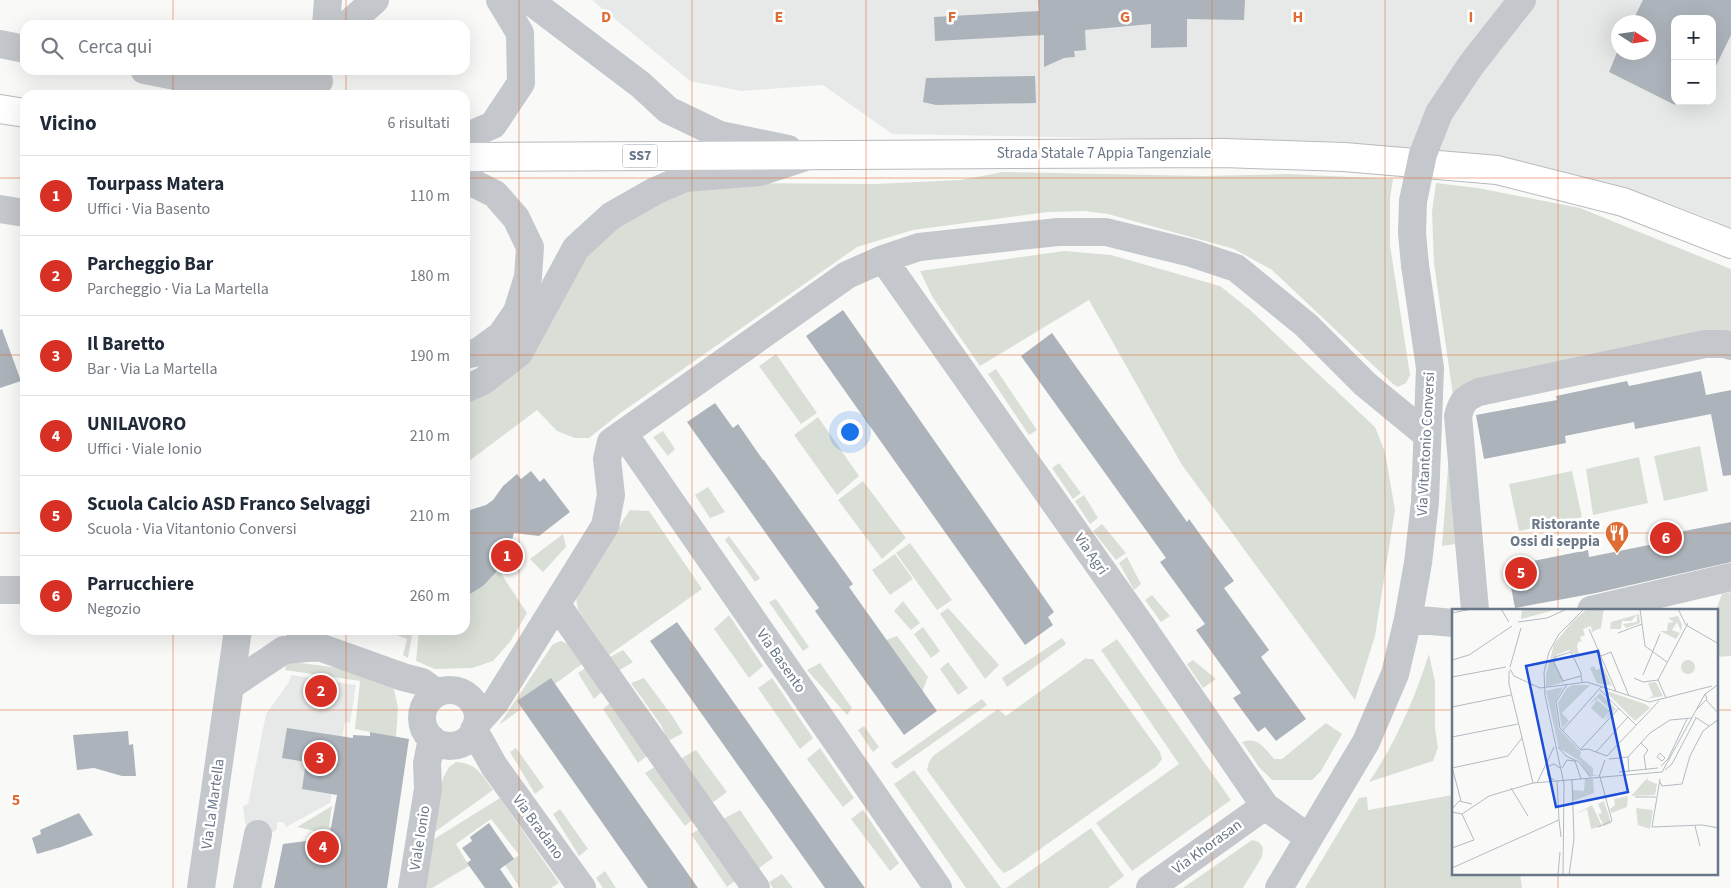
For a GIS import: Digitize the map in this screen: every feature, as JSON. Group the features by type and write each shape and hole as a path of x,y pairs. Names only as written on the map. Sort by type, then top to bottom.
{"highway":[{"path":"0,109 20,112"},
{"name":"Strada Statale 7 Appia Tangenziale","path":"470,157 1223,153 1344,157 1497,170 1623,202 1731,244"}],"street":[{"path":"326,20 328,0"},
{"path":"352,20 374,0"},
{"path":"470,135 493,125 521,83 520,33 500,0"},
{"path":"529,0 640,85 668,110 720,135 814,154"},
{"name":"Via Vitantonio Conversi","path":"1279,888 1366,742 1395,674 1408,619 1418,563 1424,511 1430,368 1415,265 1412,234 1413,201 1423,154 1440,113 1471,65 1522,0"},
{"path":"0,44 20,48"},
{"path":"170,75 318,85"},
{"path":"470,387 483,381 520,353 576,248 611,216 655,191 685,178 760,172 814,154"},
{"path":"470,181 496,194 516,218 530,247 528,277 517,312 502,335 478,352 470,354"},
{"path":"453,732 495,703 605,526 611,495 608,459 611,442 847,275 919,248 1058,232 1106,232 1200,256 1236,268 1306,324 1365,384 1427,435"},
{"name":"Via Agri","path":"883,260 1143,628 1264,806 1309,838"},
{"path":"1475,609 1458,416 1461,405 1469,397 1479,392 1705,344 1731,346"},
{"name":"Via Basento","path":"624,434 938,888"},
{"path":"1595,609 1731,577"},
{"path":"0,590 20,590"},
{"path":"557,605 756,888"},
{"path":"1408,619 1452,623"},
{"name":"Via La Martella","path":"201,888 237,635"},
{"path":"230,686 284,650 309,638 403,677 470,699 475,706 477,715 453,732"},
{"path":"453,732 424,706 430,698 487,685 513,672"},
{"path":"403,677 453,732"},
{"name":"Via La Martella","path":"220,888 227,811 225,721"},
{"name":"Via Bradano","path":"453,732 494,766 582,888"},
{"name":"Viale Ionio","path":"412,888 428,789 427,763 453,732"},
{"name":"Via Khorasan","path":"1150,888 1264,806"},
{"path":"247,888 258,834"}],"shaded area":[{"path":"592,0 1731,0 1731,230 1710,219 1627,188 1345,142 892,134 823,85 741,91 690,81"},
{"path":"1003,172 1204,176 1288,174 1393,179 1390,198 1390,245 1410,375 1406,383 1398,387 1393,384 1272,270 1234,249 1108,214 1084,211 1048,212 913,230 857,247 619,414 589,438 575,438 557,431 537,410 470,460 470,401 481,396 587,250 609,228 686,187 729,183 876,184 960,180"},
{"path":"1436,183 1478,188 1580,208 1731,269 1731,341 1454,402 1434,264 1432,212"},
{"path":"1064,251 1111,255 1220,286 1249,309 1375,427 1385,452 1395,510 1375,636 1355,700 1182,465 1089,300 980,366 933,298 920,271"},
{"path":"776,354 817,413 801,424 759,366"},
{"path":"996,369 1037,430 1029,435 988,374"},
{"path":"818,417 859,476 837,495 794,435"},
{"path":"1451,430 1455,544 1442,546"},
{"path":"663,431 675,449 668,456 653,437"},
{"path":"1700,446 1708,491 1664,501 1654,456"},
{"path":"1639,457 1648,503 1593,515 1586,469"},
{"path":"1059,463 1081,493 1073,499 1052,468"},
{"path":"1572,471 1582,517 1519,531 1509,484"},
{"path":"863,481 906,538 882,559 838,500"},
{"path":"708,487 725,512 710,518 695,495"},
{"path":"1084,495 1098,518 1090,524 1075,501"},
{"path":"630,510 649,511 702,589 609,655 578,610 575,592"},
{"path":"1102,524 1126,553 1116,560 1093,531"},
{"path":"563,534 566,547 543,572 530,559"},
{"path":"729,536 760,578 755,582 725,540"},
{"path":"910,543 952,600 937,610 896,553"},
{"path":"895,554 913,579 890,595 872,570"},
{"path":"1127,557 1141,584 1134,590 1119,563"},
{"path":"498,569 527,613 510,642 493,661 472,668 435,669 416,661 419,635 470,635 470,593 483,586"},
{"path":"1731,592 1731,656 1718,657 1718,609 1716,609 1722,594"},
{"path":"1152,595 1170,616 1161,622 1145,600"},
{"path":"776,599 809,647 803,651 769,602"},
{"path":"903,601 920,623 911,630 894,611"},
{"path":"948,608 999,665 985,679 940,614"},
{"path":"729,615 763,666 749,678 714,629"},
{"path":"923,627 940,651 931,658 914,634"},
{"path":"396,635 412,635 408,658 403,655 407,639"},
{"path":"897,636 928,677 922,692 886,640"},
{"path":"1062,638 1066,644 1007,687 1002,678"},
{"path":"1117,639 1231,800 1132,871 1096,823 1179,764 1101,650"},
{"path":"561,641 568,644 582,664 499,725 553,644"},
{"path":"623,650 633,662 618,671 608,658"},
{"path":"1429,654 1435,682 1435,728 1438,748 1433,761 1369,782 1388,752 1404,720"},
{"path":"1086,658 1093,659 1160,752 1162,759 1157,766 1004,873 927,770 929,762 933,756 998,709 1006,716"},
{"path":"1193,660 1216,679 1203,688 1187,664"},
{"path":"287,661 356,672 370,676 394,689 398,708 396,737 355,729 360,681 285,670"},
{"path":"948,662 968,688 958,695 940,669"},
{"path":"820,663 852,708 847,715 807,670"},
{"path":"587,667 604,690 594,699 578,673"},
{"path":"291,675 356,685 350,723 345,722 330,803 286,827 283,822 277,822 277,829 265,839 245,824 243,806 248,804 266,714 289,682"},
{"path":"644,678 683,733 668,741 661,725 631,683"},
{"path":"772,678 813,738 800,749 758,688"},
{"path":"982,699 987,705 896,769 891,763"},
{"path":"611,702 648,755 638,763 603,709"},
{"path":"1326,723 1342,734 1321,771 1312,780 1272,780 1259,767 1242,742 1256,742 1264,747 1274,759 1282,759"},
{"path":"864,726 879,747 873,752 858,730"},
{"path":"516,748 544,787 535,794 510,752"},
{"path":"820,748 854,798 843,807 807,759"},
{"path":"696,750 727,792 712,803 680,759"},
{"path":"456,762 474,767 493,790 432,834 443,778 449,767"},
{"path":"656,766 695,818 685,826 645,773"},
{"path":"914,770 1001,888 966,888 894,784"},
{"path":"1452,795 1452,876 1520,876 1522,888 1305,888 1359,798 1367,797 1368,810"},
{"path":"500,798 559,883 551,888 520,888 505,865 519,855 491,819 456,844 469,866 432,888 425,888 431,841"},
{"path":"332,806 329,827 337,828 336,836 297,827"},
{"path":"560,809 588,849 579,856 553,814"},
{"path":"740,810 773,858 759,868 723,819"},
{"path":"863,810 899,863 890,871 851,819"},
{"path":"701,828 736,880 727,887 691,834"},
{"path":"1091,828 1124,876 1108,888 1006,888"},
{"path":"1252,840 1259,842 1263,848 1262,857 1243,888 1183,888"},
{"path":"605,871 616,888 603,888 596,878"},
{"path":"782,874 793,888 773,888 769,882"}],"building":[{"path":"1038,0 1245,0 1244,20 1187,19 1187,47 1151,48 1151,24 1085,30 1086,50 1074,51 1075,57 1064,58 1044,67 1044,35 935,41 934,17 1039,11"},
{"path":"1643,0 1731,0 1731,35 1716,66 1716,15 1671,15 1671,103 1609,72 1614,60 1656,60 1656,15 1636,15"},
{"path":"1035,76 1036,103 936,105 923,102 926,78"},
{"path":"843,310 1054,612 1048,617 1053,625 1025,645 806,336"},
{"path":"2,329 20,381 0,388 0,330"},
{"path":"1052,333 1187,522 1189,519 1234,581 1224,588 1269,650 1261,657 1306,719 1276,741 1265,727 1258,732 1233,698 1241,693 1196,630 1205,624 1160,562 1166,558 1021,356"},
{"path":"1701,371 1706,395 1731,390 1731,475 1723,476 1711,414 1635,429 1634,422 1565,436 1566,443 1484,459 1476,415 1557,400 1556,396 1627,381 1629,386"},
{"path":"715,403 733,428 738,424 764,460 853,584 849,587 937,711 904,735 815,611 819,608 687,422"},
{"path":"531,471 540,482 544,478 570,512 539,536 514,533 508,554 498,570 483,586 470,594 470,510 486,505 493,500 503,486 517,474 521,479"},
{"path":"1731,522 1731,562 1596,593 1515,608 1507,566 1588,550 1589,557 1659,543 1658,536"},
{"path":"677,622 865,888 825,888 650,641"},
{"path":"551,678 698,888 648,888 517,701"},
{"path":"287,728 353,738 353,735 370,736 370,732 409,739 387,888 274,888 283,844 329,838 337,795 302,789 306,762 282,758"},
{"path":"128,731 129,745 133,744 136,776 122,776 94,768 77,770 73,735"},
{"path":"79,813 93,835 37,854 32,838 41,834 40,830"},
{"path":"489,823 514,859 500,869 513,888 485,888 467,863 471,860 462,848 472,841 470,837"}],"place":[{"name":"Parrucchiere","path":"1666,538"},
{"name":"Ristorante Ossi di seppia","path":"1617,554"},
{"name":"Tourpass Matera","path":"507,556"},
{"name":"Scuola Calcio ASD Franco Selvaggi","path":"1521,573"},
{"name":"Parcheggio Bar","path":"321,691"},
{"name":"Il Baretto","path":"320,758"},
{"name":"UNILAVORO","path":"323,847"}]}
